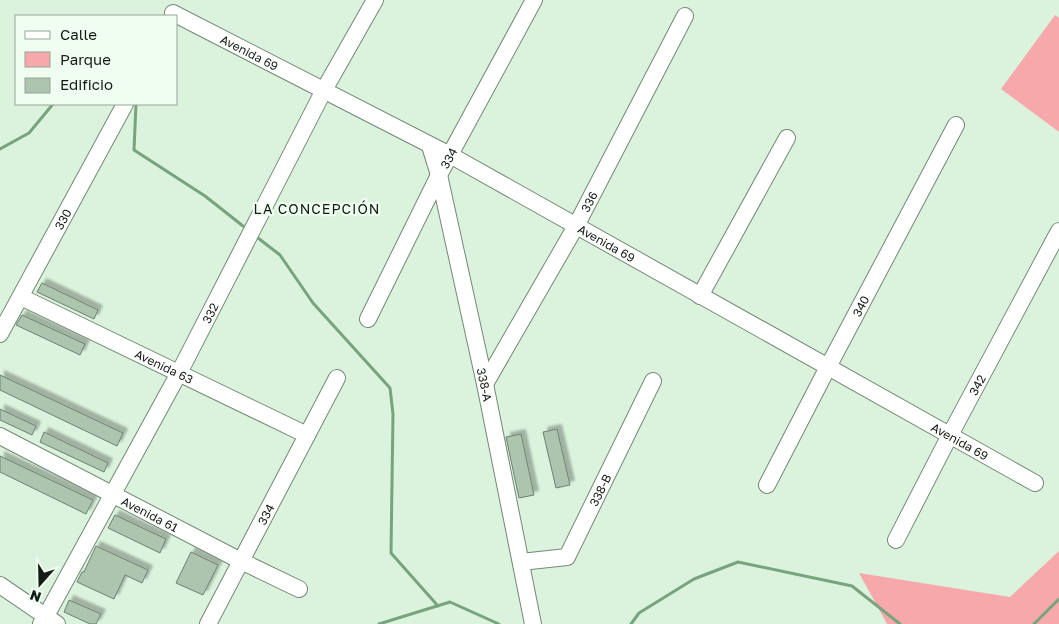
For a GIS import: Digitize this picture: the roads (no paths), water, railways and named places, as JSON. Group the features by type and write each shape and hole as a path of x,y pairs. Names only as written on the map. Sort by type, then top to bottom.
{"street":[{"name":"332","path":"48,621 324,90 375,0"},
{"name":"334","path":"368,319 439,175 534,0"},
{"name":"Avenida 69","path":"175,10 450,156 1035,483"},
{"name":"336","path":"485,384 576,226 685,16"},
{"name":"330","path":"0,334 124,105"},
{"name":"340","path":"767,485 956,125"},
{"path":"700,296 787,138"},
{"name":"338-A","path":"430,146 439,175 485,384 533,624"},
{"name":"342","path":"896,540 1059,231"},
{"name":"Avenida 63","path":"21,297 307,436"},
{"name":"334","path":"208,624 337,378"},
{"name":"338-B","path":"521,562 567,557 653,381"},
{"name":"Avenida 61","path":"0,436 112,495 299,589"},
{"path":"0,585 48,621"}],"waterway":[{"path":"0,149 29,133 52,105"},
{"path":"136,105 134,150 205,196 243,226"},
{"path":"258,238 280,255 313,303 390,388 393,414 391,553 438,606"},
{"path":"631,624 639,613 694,579 738,562 852,586 900,624"},
{"path":"1034,624 1059,599"},
{"path":"379,624 450,602 499,624"}],"district":[{"name":"LA CONCEPCIÓN","path":"317,208"}]}
